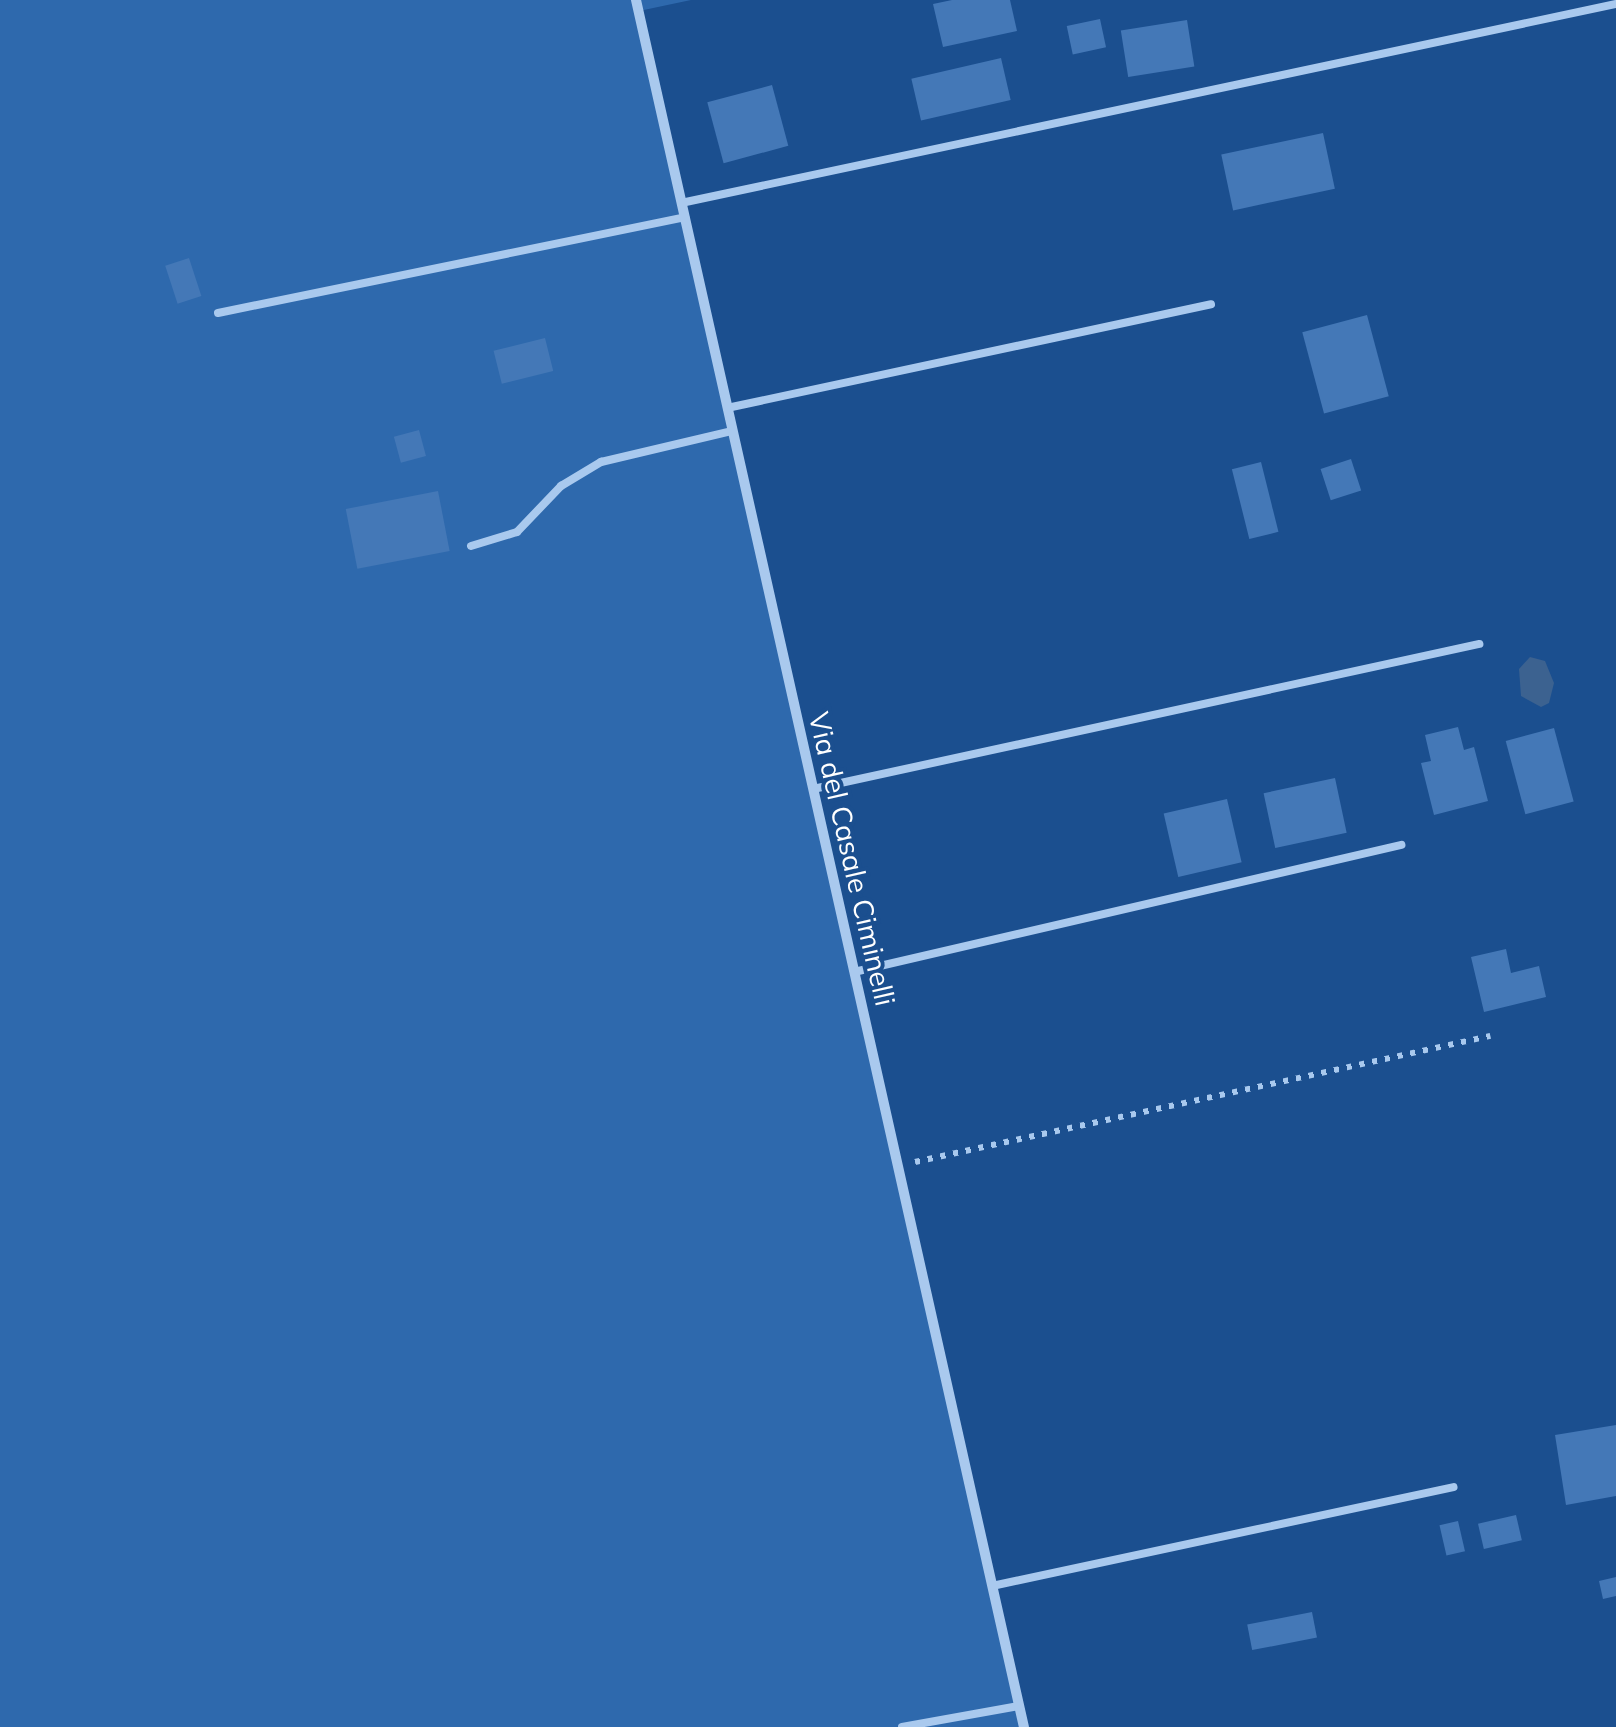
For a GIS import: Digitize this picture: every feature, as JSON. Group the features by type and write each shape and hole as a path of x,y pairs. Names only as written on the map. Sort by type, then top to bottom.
{"street":[{"name":"Via del Casale Ciminelli","path":"636,0 1024,1727"}],"lane":[{"path":"681,202 1616,4"},
{"path":"218,313 684,217"},
{"path":"727,408 1210,304"},
{"path":"472,546 516,532 561,486 600,462 732,431"},
{"path":"813,790 1480,644"},
{"path":"854,972 1401,845"},
{"path":"992,1586 1454,1487"},
{"path":"902,1727 1019,1706"}],"path":[{"path":"898,1166 1490,1036"}],"shaded area":[{"path":"0,0 691,0 639,11 1024,1727 0,1727"},
{"path":"1530,657 1545,661 1554,683 1549,703 1541,707 1521,696 1519,669"}],"building":[{"path":"952,0 1010,0 1017,31 943,47 933,4"},
{"path":"1100,19 1106,47 1073,54 1067,26"},
{"path":"1187,20 1194,66 1128,77 1121,30"},
{"path":"1001,58 1011,100 921,121 911,79"},
{"path":"772,85 788,146 724,163 707,102"},
{"path":"1323,133 1335,189 1233,210 1221,155"},
{"path":"189,258 201,296 178,304 165,266"},
{"path":"1367,315 1389,396 1324,413 1302,332"},
{"path":"545,338 553,371 502,384 494,351"},
{"path":"419,430 426,456 401,463 394,437"},
{"path":"1351,459 1361,490 1331,500 1321,469"},
{"path":"1261,462 1278,532 1249,539 1232,469"},
{"path":"438,491 450,551 357,569 346,509"},
{"path":"1458,727 1464,750 1474,747 1488,801 1434,815 1421,763 1431,761 1425,735"},
{"path":"1554,728 1574,801 1525,814 1506,741"},
{"path":"1335,778 1347,833 1275,848 1264,793"},
{"path":"1227,799 1242,862 1178,877 1164,814"},
{"path":"1506,949 1511,973 1539,966 1546,997 1484,1012 1471,957"},
{"path":"1616,1425 1616,1496 1566,1505 1555,1435"},
{"path":"1516,1515 1522,1540 1484,1549 1478,1524"},
{"path":"1458,1521 1465,1551 1446,1555 1439,1525"},
{"path":"1616,1577 1616,1596 1603,1599 1599,1581"},
{"path":"1312,1612 1317,1638 1252,1650 1247,1625"}]}
